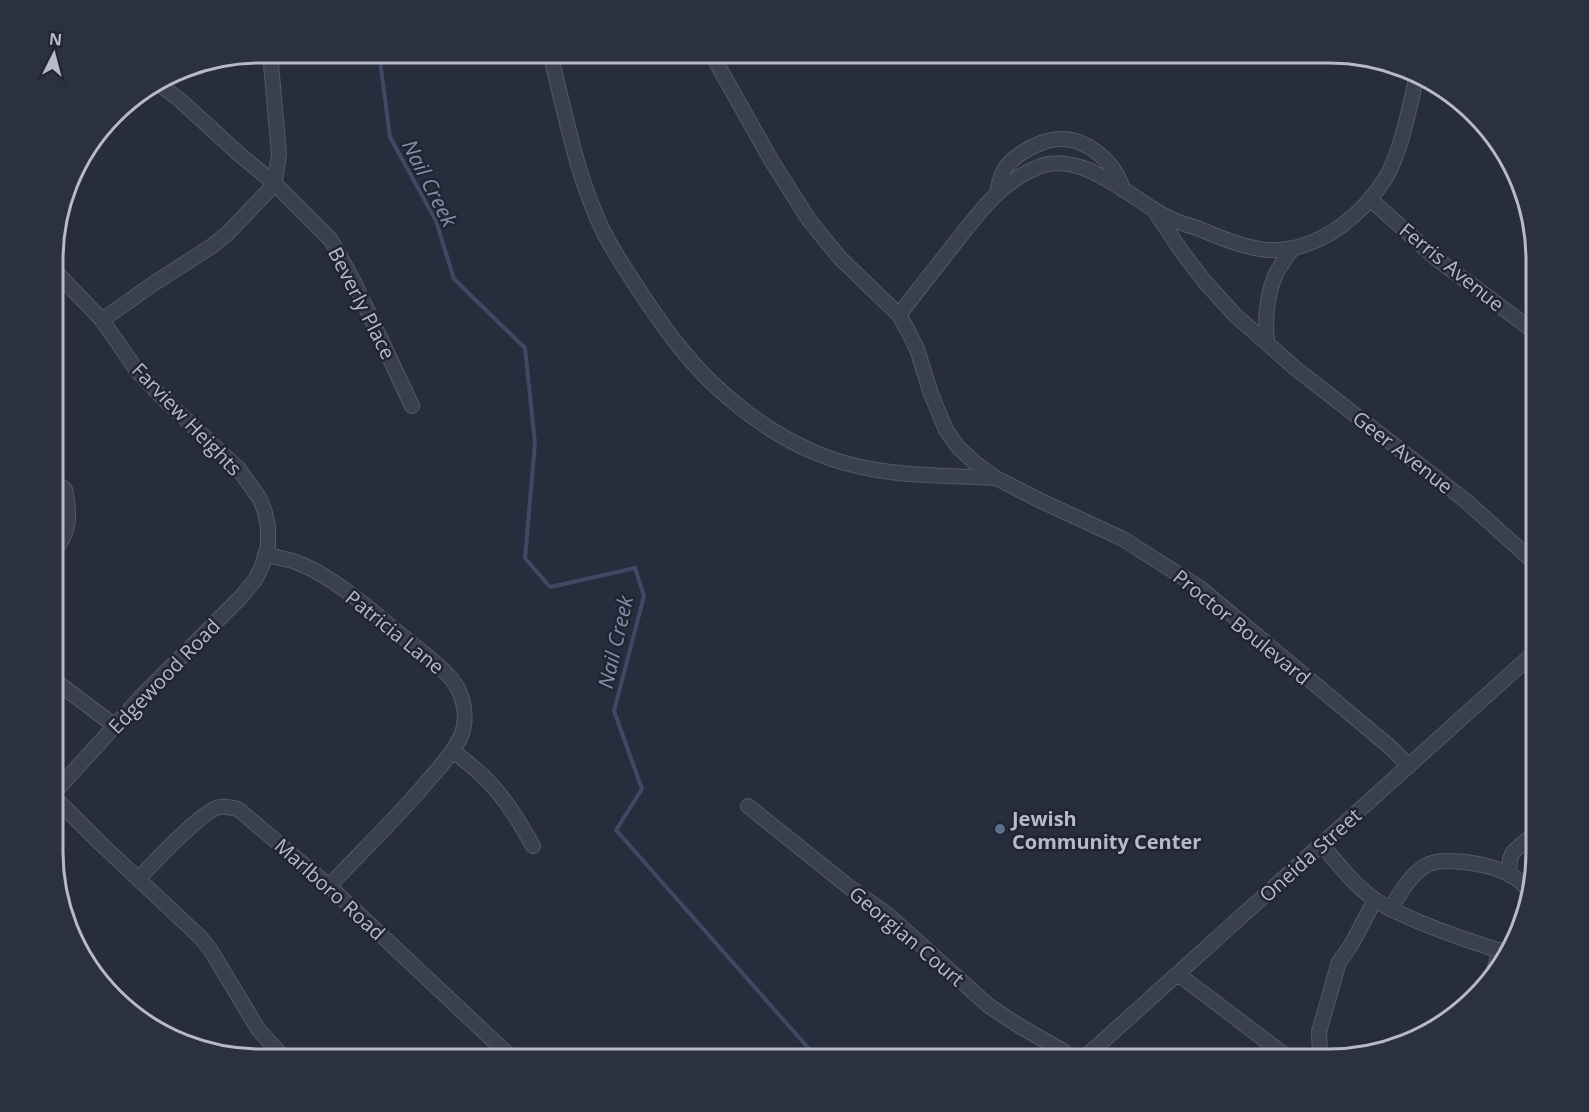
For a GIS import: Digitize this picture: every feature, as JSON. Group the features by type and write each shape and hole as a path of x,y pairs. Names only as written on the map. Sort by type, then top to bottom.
{"street":[{"path":"102,320 228,234 274,183 279,154 271,63"},
{"name":"Proctor Boulevard","path":"552,63 576,158 603,230 628,275 679,346 715,385 740,408 769,428 830,459 872,469 996,478"},
{"name":"Proctor Boulevard","path":"717,63 771,160 809,220 840,258 899,315 917,349 931,394 946,430 958,447 996,478 1123,539 1200,588 1390,747 1409,766"},
{"path":"899,315 988,201 1008,183 1041,166 1055,163 1076,165 1093,172 1168,217 1227,240 1261,249 1278,250 1293,248 1321,238 1338,229 1358,213 1386,178 1396,154 1415,83"},
{"name":"Beverly Place","path":"164,88 274,183 331,240 354,282 412,406"},
{"path":"997,193 1005,168 1011,161 1035,145 1058,139 1073,141 1099,154 1113,168 1120,179 1123,190"},
{"name":"Ferris Avenue","path":"1370,199 1437,259 1526,326"},
{"name":"Geer Avenue","path":"1151,207 1205,282 1235,315 1295,368 1466,501 1526,555"},
{"path":"1267,343 1268,305 1275,276 1293,248"},
{"name":"Farview Heights","path":"63,279 102,320 138,372 238,468 260,499 266,512 268,547 265,554"},
{"path":"63,488 69,508 67,527 63,536"},
{"name":"Edgewood Road","path":"63,785 140,698 240,598 255,580 265,554"},
{"name":"Patricia Lane","path":"265,554 297,563 325,577 423,652 453,680 459,691 464,713 465,723 462,734 453,751 420,792 328,886"},
{"name":"Oneida Street","path":"1094,1049 1526,660"},
{"path":"63,687 115,726"},
{"path":"453,751 485,778 502,797 533,846"},
{"path":"63,804 99,842 200,937 210,949 258,1029 276,1049"},
{"name":"Georgian Court","path":"748,806 849,887 888,915 988,1006 1058,1049"},
{"name":"Marlboro Road","path":"139,878 211,810 219,807 238,809 328,886 502,1049"},
{"path":"1509,875 1513,852 1526,841"},
{"path":"1322,845 1342,870 1375,900 1390,909 1453,935 1500,950"},
{"path":"1390,909 1412,877 1430,864 1446,861 1477,863 1502,870 1523,884"},
{"path":"1320,1049 1319,1032 1339,962 1351,945 1375,900"},
{"path":"1178,974 1277,1049"}],"waterway":[{"name":"Nail Creek","path":"380,63 390,137 436,221 454,279 525,348 535,443 525,558 550,587 635,568 644,596 614,711 642,789 616,830 809,1049"}],"place":[{"name":"Jewish Community Center","path":"1000,829"}]}
